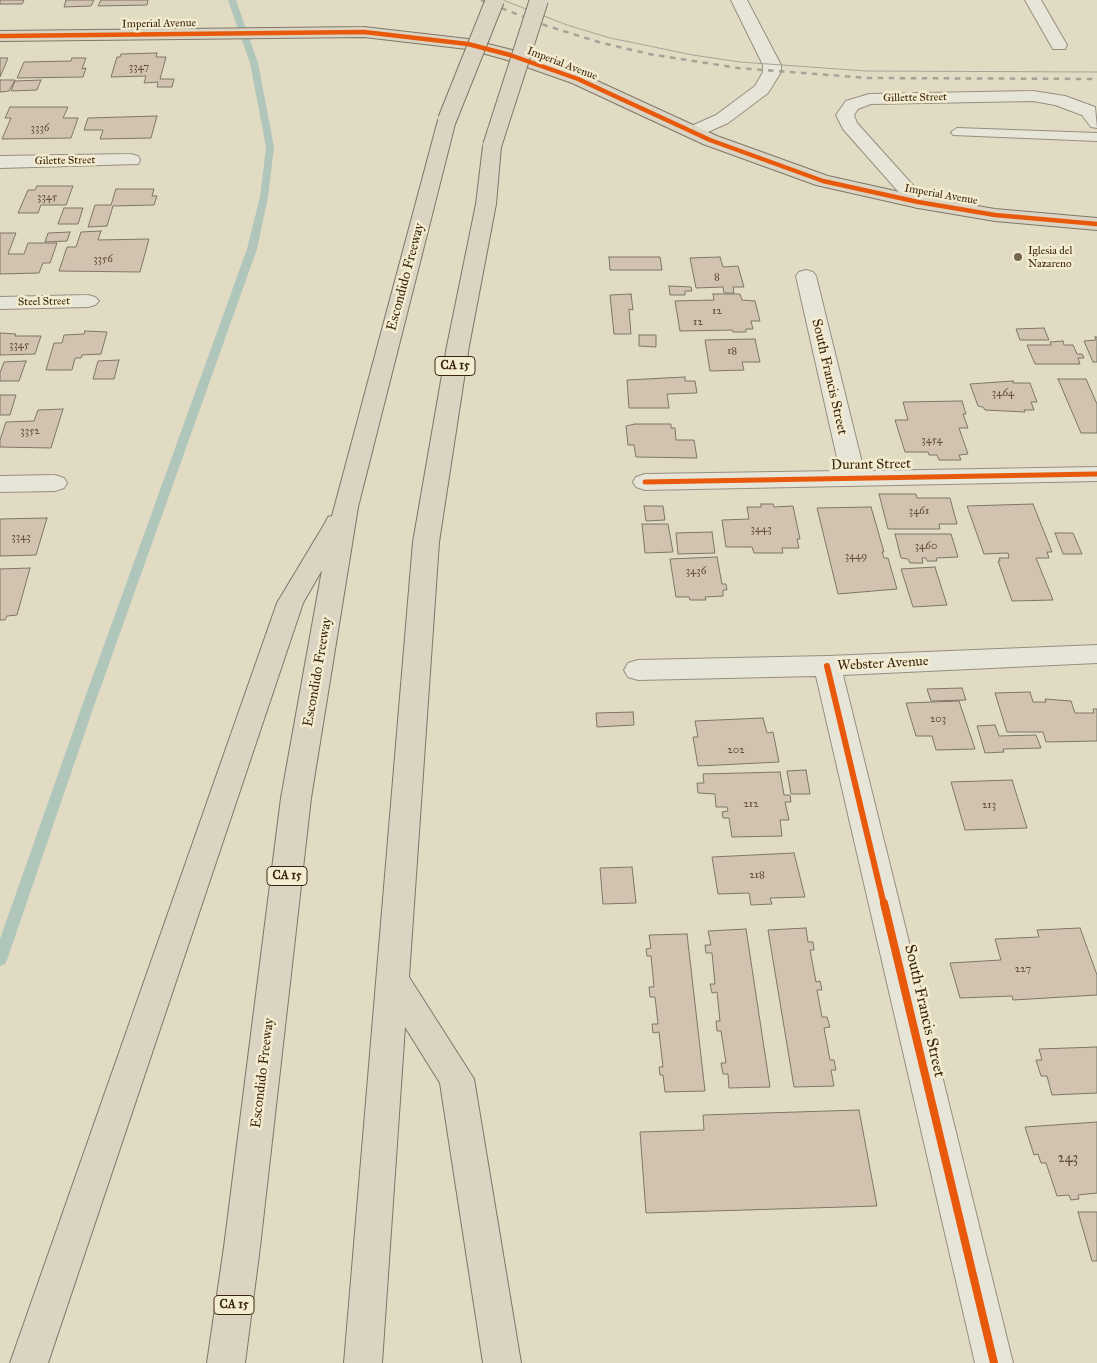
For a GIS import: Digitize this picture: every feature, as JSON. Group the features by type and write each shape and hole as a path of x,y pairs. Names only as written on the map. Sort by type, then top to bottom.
{"main road":[{"name":"Escondido Freeway","path":"226,1363 244,1237 296,798 346,507 447,120 495,0"},
{"name":"CA 15","path":"363,1363 426,542 458,346 486,204 492,146 539,0"},
{"name":"Imperial Avenue","path":"0,36 364,32 468,44 510,55 578,80 750,156 823,180 918,202 995,215 1097,224"},
{"path":"29,1363 290,603 346,507"},
{"path":"393,980 457,1079 502,1363"}],"street":[{"path":"693,132 722,119 762,89 772,72 772,65 739,0"},
{"path":"1033,0 1059,45"},
{"name":"Gillette Street","path":"918,202 849,126 845,115 852,106 869,99 1033,96 1059,100 1089,111 1097,123"},
{"name":"Gilette Street","path":"0,162 131,160"},
{"name":"South Francis Street","path":"806,276 853,478"},
{"name":"Steel Street","path":"0,303 88,301"},
{"name":"Durant Street","path":"645,482 1097,474"},
{"path":"0,484 55,483"},
{"name":"Webster Avenue","path":"638,670 827,666 1097,654"},
{"name":"South Francis Street","path":"827,666 994,1363"}],"lane":[{"path":"957,132 1097,137"}],"building":[{"path":"0,0 24,0 22,4 0,4"},
{"path":"66,0 94,0 91,6 64,7"},
{"path":"101,0 148,0 147,5 98,6"},
{"path":"157,53 156,57 166,57 160,79 174,79 172,87 157,87 158,82 144,83 146,76 111,77 117,57 120,57 121,54"},
{"path":"0,58 8,58 0,77"},
{"path":"72,58 86,58 82,69 86,68 83,77 17,78 24,62 71,61"},
{"path":"0,80 15,80 9,91 0,92"},
{"path":"41,80 37,90 11,91 15,81"},
{"path":"10,107 68,107 63,118 78,118 71,138 2,139 11,118 5,118"},
{"path":"157,116 151,138 100,139 103,130 84,130 88,118"},
{"path":"37,186 73,186 66,205 41,205 38,213 18,213 28,190 35,190"},
{"path":"116,189 154,189 152,196 157,196 154,205 113,206 107,226 88,227 95,205 111,205"},
{"path":"64,208 83,208 78,224 58,224"},
{"path":"101,231 98,240 149,239 140,272 59,271 67,247 76,247 81,232"},
{"path":"70,232 67,241 45,242 48,233"},
{"path":"0,233 16,233 8,254 24,254 28,243 57,243 50,263 43,263 39,273 0,274"},
{"path":"609,257 660,257 662,270 610,270"},
{"path":"720,257 723,267 738,266 744,287 733,287 734,293 724,293 723,287 696,288 690,258"},
{"path":"669,286 691,287 692,291 685,291 685,295 670,295"},
{"path":"631,294 633,310 629,309 631,334 614,334 610,295"},
{"path":"713,294 740,294 742,300 755,301 760,321 751,321 753,329 746,329 746,332 733,332 732,330 680,331 675,301 714,300"},
{"path":"1044,328 1049,340 1020,340 1016,329"},
{"path":"85,331 107,332 101,354 82,355 81,358 75,358 72,370 46,370 54,343 62,343 64,335 84,334"},
{"path":"0,333 16,334 15,336 41,336 35,354 0,355"},
{"path":"639,335 656,335 656,347 639,346"},
{"path":"1095,337 1097,337 1097,362 1093,362 1084,341 1096,340"},
{"path":"755,339 760,362 742,362 744,370 710,371 705,340"},
{"path":"1063,341 1064,345 1073,345 1077,354 1082,354 1084,358 1078,358 1080,364 1035,364 1027,345 1051,345 1050,342"},
{"path":"119,360 114,379 93,379 98,361"},
{"path":"26,361 19,381 0,381 0,373 4,362"},
{"path":"685,377 685,381 695,381 697,393 667,394 669,408 629,408 627,380"},
{"path":"1058,379 1086,379 1097,404 1097,433 1081,433"},
{"path":"1013,381 1013,383 1030,383 1037,402 1031,402 1034,410 1024,410 1025,412 985,410 983,407 978,406 970,384"},
{"path":"0,395 16,395 10,415 0,415"},
{"path":"962,401 966,414 963,414 968,428 959,428 968,454 959,455 961,460 939,460 937,455 929,455 928,452 905,452 895,420 908,420 903,402"},
{"path":"63,409 51,448 0,447 0,440 6,422 34,421 38,410"},
{"path":"635,424 671,424 671,428 675,428 676,440 694,440 697,458 636,457 634,445 628,445 626,426"},
{"path":"879,494 916,494 917,498 950,498 957,524 939,524 940,529 888,529"},
{"path":"761,504 773,504 774,507 793,506 800,539 797,539 799,548 782,548 783,553 754,553 752,547 726,547 722,520 749,519 747,507 761,507"},
{"path":"1033,504 1052,552 1047,552 1049,558 1036,558 1053,600 1012,601 998,561 1000,561 999,558 1009,558 1008,553 984,554 967,506"},
{"path":"644,506 663,506 665,520 646,521"},
{"path":"871,507 884,552 882,552 884,558 888,558 897,589 838,594 817,508"},
{"path":"47,518 36,555 0,556 0,519"},
{"path":"642,524 668,524 673,552 645,553"},
{"path":"712,532 715,553 678,554 676,533"},
{"path":"1055,533 1073,533 1082,554 1063,554"},
{"path":"895,534 951,534 958,557 936,558 937,561 927,561 926,558 922,558 923,563 910,563 908,559 901,558"},
{"path":"717,557 722,584 726,584 727,590 723,590 723,596 705,597 706,600 690,600 689,597 676,597 670,559"},
{"path":"935,567 947,605 913,607 901,569"},
{"path":"30,568 17,615 7,616 5,620 0,620 0,569"},
{"path":"962,688 966,700 931,701 927,689"},
{"path":"1030,692 1033,702 1046,702 1045,699 1071,701 1075,713 1094,713 1093,709 1097,709 1097,741 1046,742 1043,732 1007,732 995,693"},
{"path":"959,701 975,749 936,750 932,736 916,736 906,703"},
{"path":"633,712 634,725 597,727 596,713"},
{"path":"763,718 767,733 773,732 779,762 698,766 693,737 698,737 695,721"},
{"path":"995,725 999,736 1036,735 1041,748 1003,749 1004,752 985,753 977,726"},
{"path":"806,770 810,794 791,794 787,771"},
{"path":"780,772 784,795 790,795 791,802 785,802 789,820 780,820 782,836 732,837 729,818 723,818 722,812 728,811 727,807 716,807 715,794 698,793 697,783 704,783 703,774"},
{"path":"1012,780 1027,828 965,830 951,782"},
{"path":"794,853 805,897 770,898 772,904 751,905 749,893 718,894 712,857"},
{"path":"632,867 636,903 603,904 600,868"},
{"path":"806,928 808,942 813,942 814,950 810,950 816,982 820,981 822,990 817,990 822,1017 827,1017 830,1027 824,1028 830,1060 834,1060 836,1070 831,1070 834,1086 794,1087 768,930"},
{"path":"1080,928 1097,975 1097,995 1013,1000 1012,996 960,998 950,963 1001,960 995,939 1039,937 1037,930"},
{"path":"746,929 770,1087 729,1088 728,1074 723,1074 721,1063 726,1063 721,1031 717,1031 716,1021 720,1021 717,992 712,993 710,984 715,984 712,953 706,953 705,945 711,945 708,931"},
{"path":"687,934 705,1091 665,1092 663,1075 660,1075 659,1067 663,1067 659,1032 653,1033 652,1024 658,1024 655,997 650,997 649,987 654,987 651,956 647,956 646,949 651,948 649,935"},
{"path":"1097,1047 1097,1093 1052,1095 1047,1076 1041,1076 1036,1060 1042,1060 1039,1049"},
{"path":"859,1110 877,1206 646,1213 640,1132 704,1130 703,1115"},
{"path":"1097,1122 1097,1193 1078,1195 1079,1199 1071,1200 1069,1195 1057,1196 1046,1163 1041,1163 1038,1154 1034,1155 1025,1127"},
{"path":"1078,1212 1097,1212 1097,1261 1092,1261"}],"waterway":[{"path":"0,960 88,706 252,249 264,197 270,147 254,63 232,0"}],"tram line":[{"path":"503,0 567,25 610,38 693,55 740,62 866,71 1097,72"}],"railway":[{"path":"481,0 547,26 602,43 649,54 738,68 868,78 1097,79"}],"cycle path":[{"path":"0,36 364,32 468,44 510,55 578,79 710,140 823,181 918,202 995,215 1097,224"},
{"path":"645,482 1097,474"},
{"path":"827,666 994,1363"}],"place":[{"name":"Iglesia del Nazareno","path":"1018,257"}]}
